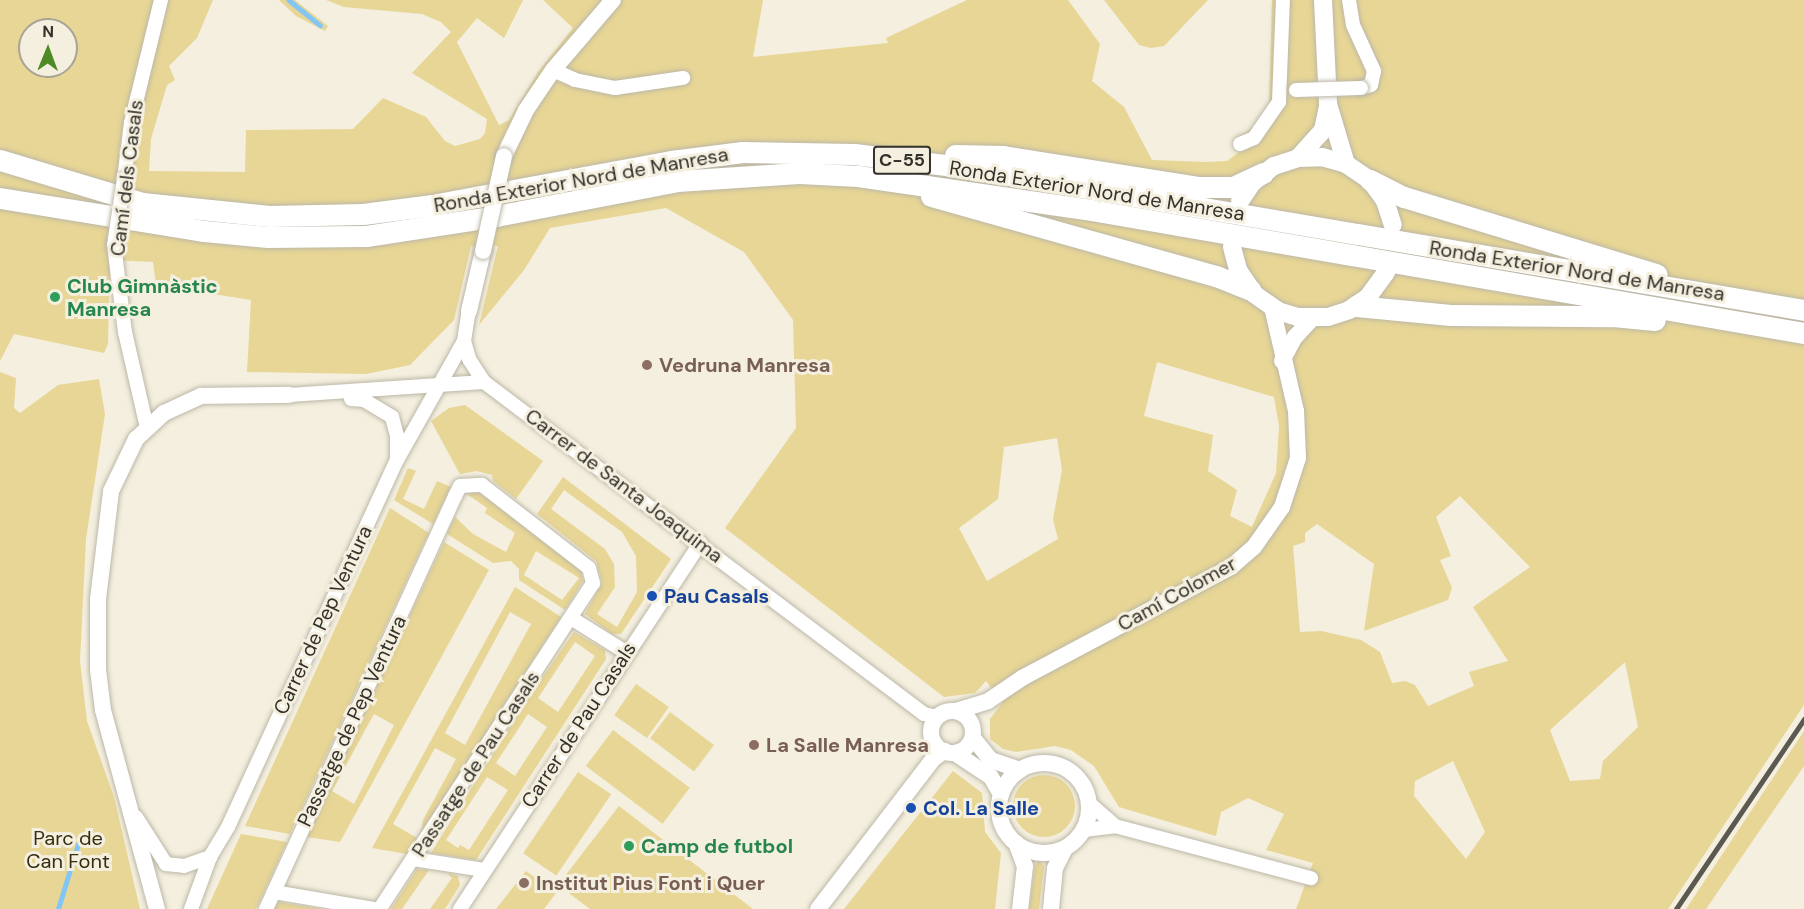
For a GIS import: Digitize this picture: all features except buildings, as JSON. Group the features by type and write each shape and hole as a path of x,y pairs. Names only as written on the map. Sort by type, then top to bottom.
{"highway":[{"name":"Ronda Exterior Nord de Manresa","path":"0,160 142,203 269,216 363,214 432,205 659,163 742,152 854,154 969,168 1804,310"},
{"path":"854,154 1003,156 1198,187 1233,187 1263,173"},
{"name":"Ronda Exterior Nord de Manresa","path":"0,198 204,231 268,237 366,236 496,216 676,181 799,173 858,176 1091,210 1804,333"},
{"path":"858,176 1089,238 1216,276 1250,290"},
{"path":"1370,180 1404,197 1597,253 1711,293"},
{"path":"1356,306 1451,315 1613,316 1765,327"}],"main road":[{"path":"1298,158 1323,130 1328,104 1323,0"},
{"path":"1328,104 1346,164"},
{"path":"1240,201 1263,173 1298,158 1322,157 1346,164 1370,180 1385,201 1393,225"},
{"path":"1232,247 1238,270 1250,290 1272,308 1312,319 1335,315 1356,306 1374,291 1386,272"}],"street":[{"name":"Camí dels Casals","path":"147,428 125,332 114,245 131,123 161,0"},
{"path":"464,341 504,156 526,110 553,70 613,0"},
{"path":"1240,144 1254,138 1279,102 1282,90 1283,0"},
{"path":"1282,90 1361,88 1371,85 1374,71 1353,25 1349,0"},
{"path":"553,70 575,80 615,88 683,78"},
{"name":"Camí Colomer","path":"956,711 988,702 1022,678 1232,567 1254,547 1282,507 1298,458 1296,411 1282,361 1272,308"},
{"path":"1282,361 1295,337 1312,319"},
{"name":"Carrer de Santa Joaquima","path":"464,341 469,359 484,382 924,714 938,717"},
{"name":"Carrer de Pep Ventura","path":"191,909 210,857 228,827 397,460 464,341"},
{"path":"157,909 103,710 97,617 111,491 125,458 147,428 164,413 201,396 379,392 484,382"},
{"path":"289,395 364,400 381,408 395,422 397,460"},
{"name":"Passatge de Pep Ventura","path":"266,909 460,486 482,484 589,568 593,583 571,618"},
{"name":"Carrer de Pau Casals","path":"460,909 700,543"},
{"path":"571,618 627,653"},
{"name":"Passatge de Pau Casals","path":"380,909 571,618"},
{"name":"Camí Colomer","path":"973,734 988,702"},
{"path":"1020,770 991,760 973,734 970,719 956,711 938,717 931,734 950,752 991,777 1001,794 1001,820 1016,843 1025,866 1020,909"},
{"path":"818,909 933,759 965,749 973,734"},
{"path":"1001,794 1020,770 1039,763 1063,767 1079,780 1089,803 1115,826"},
{"path":"1051,909 1055,868 1065,848 1084,830 1089,803"},
{"path":"131,807 166,864 184,866 210,857"},
{"path":"1084,830 1115,826 1311,878"},
{"path":"1016,843 1037,852 1065,848"},
{"path":"413,859 484,870"},
{"path":"274,892 374,909"}],"green space":[{"path":"0,0 213,0 197,38 169,66 175,80 167,85 151,139 149,171 245,172 246,130 353,129 383,98 426,117 445,141 455,146 480,139 485,133 487,119 412,73 451,32 441,22 422,14 344,7 326,0 523,0 504,38 477,18 457,42 499,125 509,120 538,72 573,28 543,0 763,0 753,57 888,43 886,38 967,0 1068,0 1100,44 1092,81 1124,107 1152,160 1207,162 1227,161 1243,149 1236,139 1262,121 1269,110 1272,0 1804,0 1804,705 1668,909 1296,909 1313,863 1266,850 1284,814 1248,798 1221,812 1216,836 1119,807 1094,766 1071,750 1055,746 1016,752 1003,749 990,739 990,719 1002,703 986,681 975,693 944,697 725,528 796,428 793,320 744,252 666,208 550,228 524,270 479,325 498,246 471,246 454,320 410,365 366,374 247,372 251,300 156,285 153,262 110,260 108,344 104,353 14,334 0,361","holes":["1157,362 1274,397 1279,426 1276,473 1252,527 1230,516 1237,490 1208,471 1213,435 1144,416","1057,438 1062,470 1053,519 1058,539 987,581 959,528 998,499 1004,447","1460,496 1530,567 1473,607 1508,661 1469,672 1474,686 1428,706 1415,685 1405,681 1392,683 1380,652 1361,640 1321,631 1300,632 1293,546 1305,542 1305,533 1317,524 1374,564 1364,631 1448,600 1452,588 1440,560 1451,556 1436,517","1625,662 1638,727 1603,761 1600,779 1570,781 1550,730","1453,761 1485,832 1466,859 1414,796 1415,781"]},
{"path":"279,0 295,0 328,26 325,31 296,16"},
{"path":"1104,0 1208,0 1164,46 1151,48 1139,45"},
{"name":"Parc de Can Font","path":"0,372 16,378 14,408 20,413 58,385 99,379 105,414 86,539 80,661 87,721 114,797 140,909 0,909"},
{"path":"465,405 543,461 516,499 493,481 492,475 477,471 460,474 431,421 449,408"},
{"path":"408,468 416,471 403,499 424,509 437,481 451,487 433,524 394,500"},
{"path":"563,477 671,559 621,634 612,634 585,614 602,583 596,561 537,514","holes":["564,490 622,532 636,556 637,592 617,627 597,614 615,587 614,564 605,549 551,509"]},
{"path":"480,493 581,571 583,581 565,610 519,580 519,569 511,561 493,563 447,534 455,517 473,534 506,552 515,533 485,513 487,508 467,494","holes":["536,551 579,578 562,600 524,575"]},
{"path":"390,508 429,533 290,834 245,826"},
{"path":"444,542 489,570 340,842 307,837","holes":["374,714 394,725 354,804 332,791"]},
{"path":"515,587 561,617 421,832 423,820 456,759 435,748 393,824 417,838 407,854 372,848","holes":["510,612 531,624 465,745 445,733"]},
{"path":"574,632 605,650 606,659 476,860 431,853 526,701","holes":["575,642 595,656 558,712 538,698","528,714 547,727 515,776 496,763","487,777 508,790 469,850 460,845 458,848 446,840"]},
{"path":"636,684 669,707 647,738 614,715"},
{"path":"670,712 714,745 694,771 650,738"},
{"path":"613,730 690,788 663,824 586,766"},
{"path":"1804,731 1804,766 1706,909 1686,909"},
{"path":"953,771 982,793 985,832 1001,853 995,909 844,909"},
{"path":"578,772 611,794 556,876 523,853"},
{"path":"1044,775 1056,777 1066,784 1073,794 1075,806 1073,818 1066,828 1056,835 1044,837 1032,835 1022,828 1015,818 1013,806 1015,794 1022,784 1032,777"},
{"name":"Camp de futbol","path":"619,806 753,909 590,909 558,885"},
{"path":"241,834 287,842 256,909 207,909"},
{"path":"1039,860 1044,866 1039,909 1029,909 1035,865"},
{"path":"417,869 429,870 402,909 391,909"},
{"path":"526,871 556,893 544,909 496,909"},
{"path":"447,873 458,876 460,885 445,909 430,909 452,878"},
{"path":"279,902 290,904 321,909 274,909"}],"waterway":[{"path":"289,0 320,25"},
{"path":"58,909 78,844"}],"railway":[{"path":"1676,909 1804,719"}],"place":[{"name":"Club Gimnàstic Manresa","path":"55,297"},
{"name":"Vedruna Manresa","path":"647,365"},
{"name":"Pau Casals","path":"652,596"},
{"name":"La Salle Manresa","path":"754,745"},
{"name":"Col. La Salle","path":"911,808"},
{"name":"Camp de futbol","path":"629,846"},
{"name":"Institut Pius Font i Quer","path":"524,883"}]}
